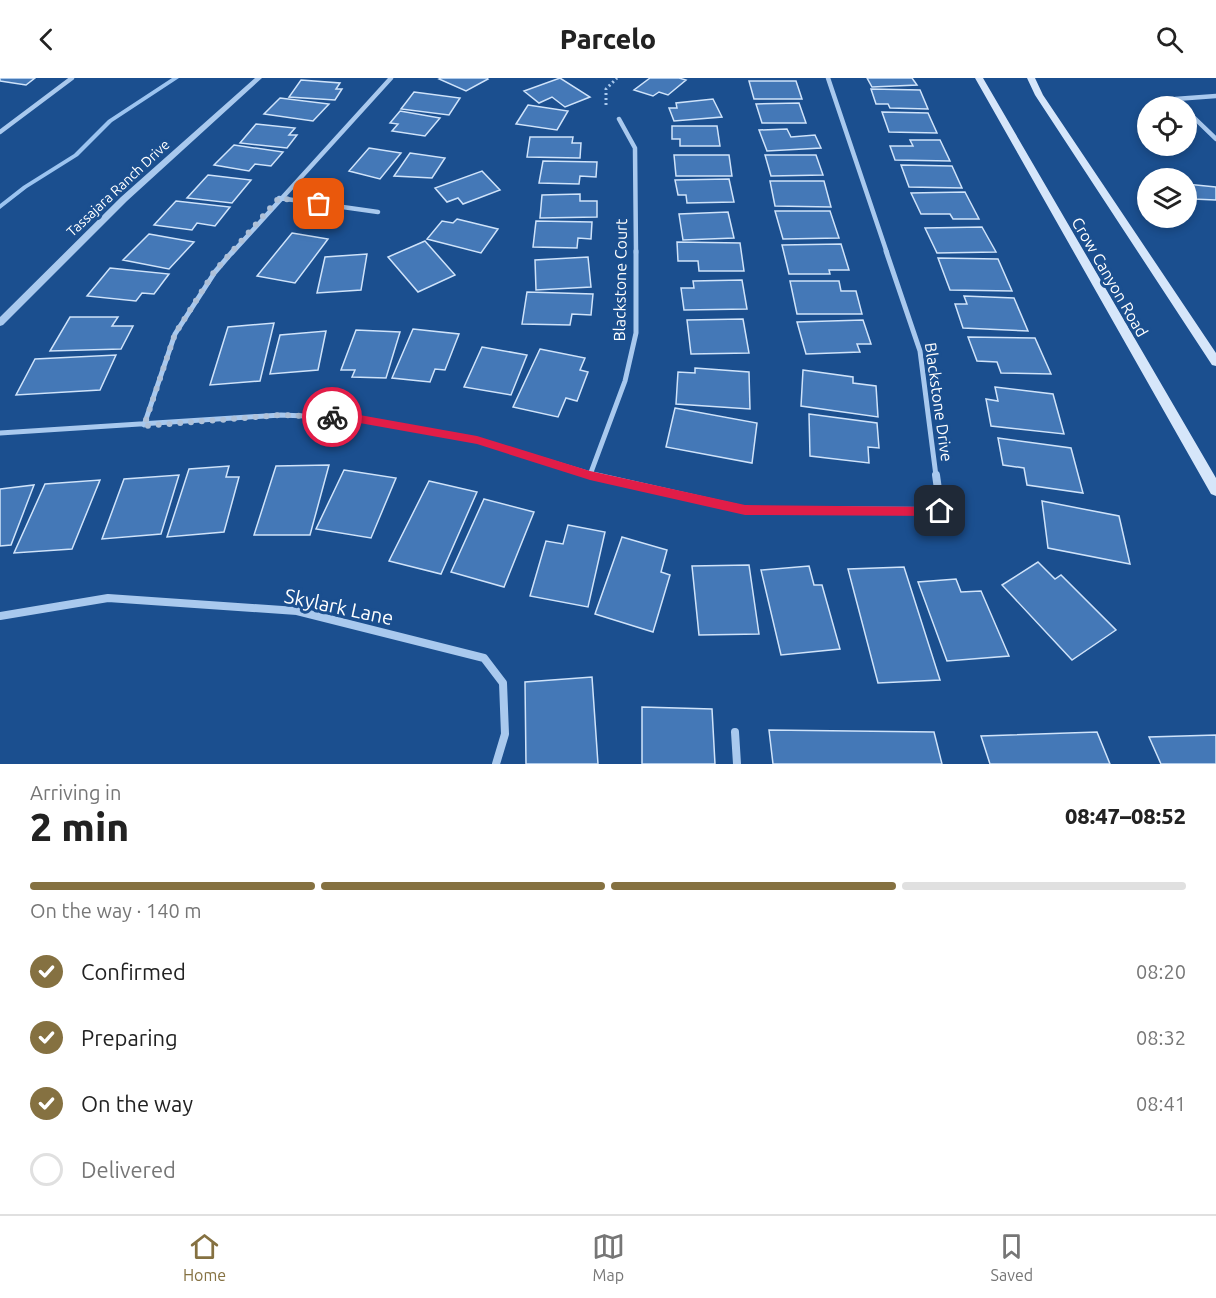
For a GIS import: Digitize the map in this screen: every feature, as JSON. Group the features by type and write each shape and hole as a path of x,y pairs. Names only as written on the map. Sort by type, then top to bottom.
{"main road":[{"name":"Crow Canyon Road","path":"979,78 1216,490"},
{"path":"1031,78 1039,95 1216,362"}],"street":[{"path":"0,132 72,78"},
{"name":"Tassajara Ranch Drive","path":"0,323 124,199 259,78"},
{"path":"144,426 175,334 214,272 279,198 391,78"},
{"name":"Blackstone Drive","path":"0,433 144,426 281,415 354,418 477,440 590,475 745,510 940,511 920,351 828,78"},
{"path":"1197,97 1216,96"},
{"name":"Blackstone Court","path":"590,475 625,381 636,333 635,148 619,119"},
{"path":"1197,121 1216,139"},
{"path":"279,198 378,212"},
{"name":"Skylark Lane","path":"0,616 108,598 297,610 484,658 503,683 505,734 496,764"},
{"path":"735,732 737,764"}],"path":[{"path":"606,105 606,92 617,78"},
{"path":"606,92 611,97"}],"building":[{"path":"0,78 35,78 26,85 0,81"},
{"path":"560,78 590,97 565,107 552,97 539,103 524,91"},
{"path":"650,78 686,80 668,95 659,92 653,96 634,90"},
{"path":"867,78 912,78 917,85 872,87"},
{"path":"439,79 488,79 466,91"},
{"path":"301,80 340,83 336,89 342,89 335,100 289,97"},
{"path":"749,81 796,81 802,99 754,99"},
{"path":"871,89 920,90 928,109 890,108 888,104 876,104"},
{"path":"414,92 460,98 449,115 401,109"},
{"path":"280,98 329,104 313,121 264,114"},
{"path":"713,99 722,117 674,121 669,108 677,108 676,103"},
{"path":"799,103 806,123 762,123 756,104"},
{"path":"528,105 568,111 557,130 516,124"},
{"path":"400,111 440,118 425,136 392,131 398,124 390,123"},
{"path":"882,112 928,113 937,133 889,132"},
{"path":"256,124 295,128 289,135 297,135 287,148 240,143"},
{"path":"672,126 717,126 720,146 680,146 680,139 672,139"},
{"path":"787,129 791,137 815,135 821,148 767,151 759,130"},
{"path":"530,137 573,137 572,143 581,143 580,158 527,157"},
{"path":"910,140 940,140 950,161 895,160 890,146 913,146"},
{"path":"234,145 283,152 271,166 255,164 249,171 214,165"},
{"path":"369,148 401,153 380,179 349,171"},
{"path":"410,153 445,158 432,178 394,176"},
{"path":"674,155 729,155 732,176 676,176"},
{"path":"765,155 816,155 823,175 771,176"},
{"path":"543,161 597,162 596,177 580,176 579,184 539,183"},
{"path":"901,165 952,166 962,188 909,187"},
{"path":"482,171 500,190 463,204 458,198 447,202 435,188"},
{"path":"208,175 251,180 232,203 187,198"},
{"path":"729,179 734,202 687,203 686,195 678,195 675,180"},
{"path":"770,181 824,181 831,207 775,206"},
{"path":"1197,185 1216,187 1216,200 1197,199"},
{"path":"965,192 979,219 953,219 950,214 921,214 911,193"},
{"path":"580,194 580,201 597,201 597,217 540,218 542,195"},
{"path":"176,201 230,207 215,226 197,223 192,230 154,225"},
{"path":"775,211 830,211 839,238 783,239"},
{"path":"728,212 734,238 683,240 679,214"},
{"path":"457,219 498,229 481,253 427,239 442,221 453,223"},
{"path":"536,221 592,222 591,239 578,238 577,248 533,247"},
{"path":"982,227 996,252 937,253 925,228"},
{"path":"292,233 328,239 295,283 257,276"},
{"path":"149,234 194,242 169,269 123,260"},
{"path":"425,241 455,275 418,292 388,257"},
{"path":"677,242 740,243 744,271 699,271 698,261 678,261"},
{"path":"841,244 849,270 829,270 830,274 789,274 782,245"},
{"path":"367,254 361,290 317,293 325,257"},
{"path":"588,257 591,287 536,290 535,260"},
{"path":"938,258 998,259 1012,291 950,290"},
{"path":"110,268 169,274 154,294 142,293 136,301 87,296"},
{"path":"742,280 747,309 684,310 681,288 694,288 693,281"},
{"path":"790,281 839,281 841,291 856,291 862,314 797,314"},
{"path":"527,292 593,294 591,315 572,314 570,325 522,324"},
{"path":"964,296 1014,298 1028,331 963,328 955,304 967,304"},
{"path":"70,317 118,317 112,326 133,326 121,349 50,351"},
{"path":"743,319 749,353 691,354 687,320"},
{"path":"863,320 871,344 857,344 860,352 806,354 797,322"},
{"path":"274,323 260,381 210,385 228,327"},
{"path":"413,329 459,334 445,370 435,369 430,382 392,378"},
{"path":"356,330 400,332 386,378 352,377 355,370 341,370"},
{"path":"326,331 318,370 270,374 280,335"},
{"path":"968,337 1035,338 1051,374 1001,373 997,362 977,361"},
{"path":"482,347 527,355 511,395 464,387"},
{"path":"540,349 585,358 580,370 588,372 577,401 566,398 558,417 513,407"},
{"path":"116,355 100,390 16,395 35,359"},
{"path":"695,368 749,372 750,409 676,404 678,372 695,373"},
{"path":"803,370 853,377 853,383 876,386 878,417 801,406"},
{"path":"995,387 1053,394 1064,434 991,426 986,399 998,401"},
{"path":"675,408 757,423 752,463 666,447"},
{"path":"809,414 877,423 879,448 868,447 869,463 810,456"},
{"path":"998,438 1071,448 1083,493 1027,485 1024,468 1003,465"},
{"path":"329,465 310,535 254,535 276,466"},
{"path":"229,466 226,477 239,477 224,532 167,537 189,469"},
{"path":"344,470 396,478 371,538 316,529"},
{"path":"179,475 161,534 102,539 124,479"},
{"path":"100,480 72,549 14,553 45,484"},
{"path":"429,481 477,492 441,574 389,561"},
{"path":"34,485 11,545 0,546 0,489"},
{"path":"484,499 534,512 504,587 451,572"},
{"path":"1042,501 1119,516 1130,564 1048,548"},
{"path":"568,525 605,532 588,607 530,596 546,541 563,544"},
{"path":"622,537 667,550 661,572 670,575 653,632 595,614"},
{"path":"1038,562 1055,579 1061,575 1116,630 1072,660 1002,585"},
{"path":"749,565 759,634 699,635 692,566"},
{"path":"809,566 814,585 822,585 840,649 781,655 761,570"},
{"path":"904,567 940,680 878,683 848,569"},
{"path":"956,579 961,592 981,591 1009,656 947,661 918,582"},
{"path":"592,677 598,764 526,764 525,682"},
{"path":"642,707 712,709 715,764 642,764"},
{"path":"769,730 934,732 942,764 773,764"},
{"path":"1097,732 1110,764 990,764 981,736"},
{"path":"1216,735 1216,764 1161,764 1149,737"}],"waterway":[{"path":"0,207 25,187 76,155 110,121 176,78"}],"way so far":[{"path":"319,204 279,198 214,272 175,334 144,426 281,415 332,417"}],"route":[{"path":"332,417 354,418 477,440 590,475 745,510 940,511"}]}
